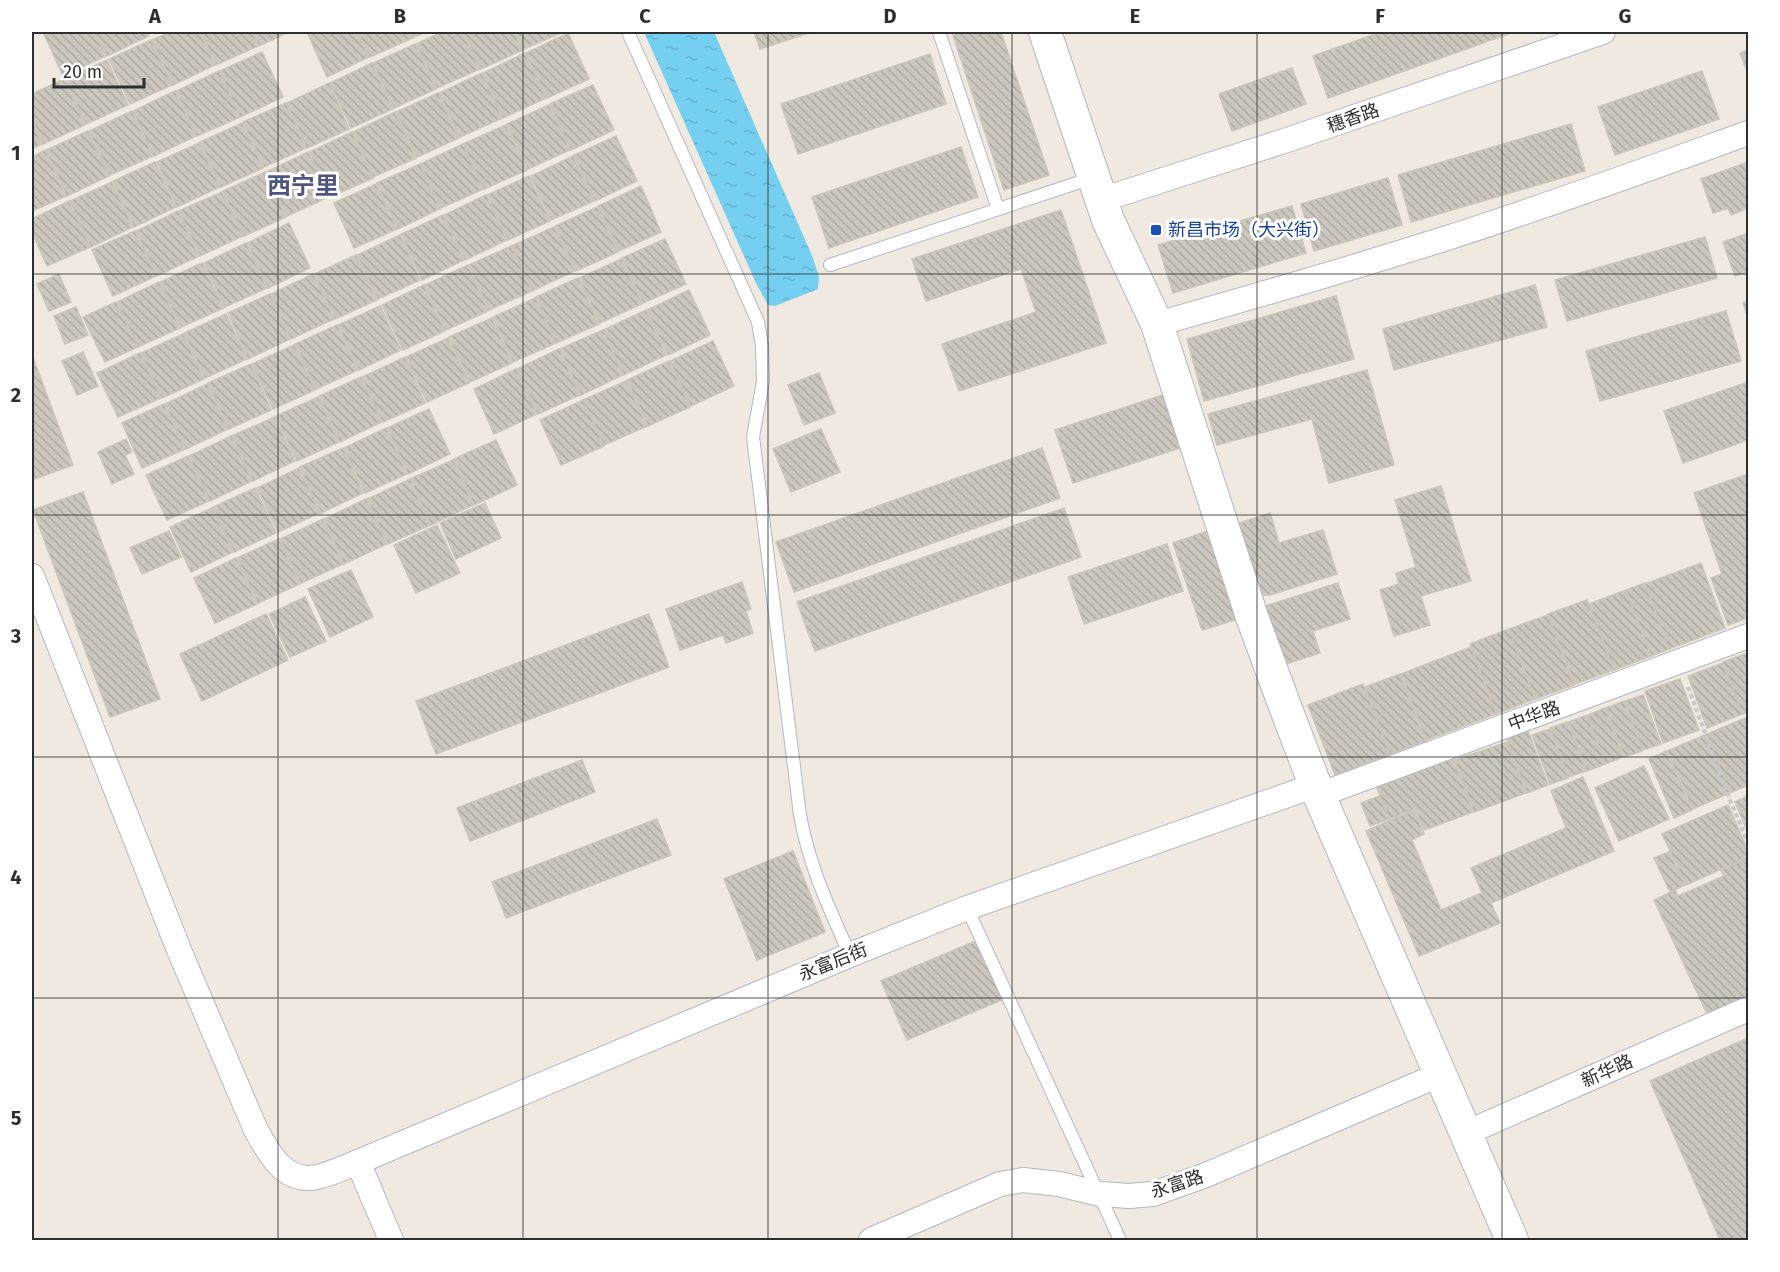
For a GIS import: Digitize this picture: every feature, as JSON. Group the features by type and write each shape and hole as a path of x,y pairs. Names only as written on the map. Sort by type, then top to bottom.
{"street":[{"path":"1045,32 1108,220 1157,324 1252,617 1318,790 1512,1240"},
{"name":"穗香路","path":"1097,189 1298,136 1595,33"},
{"path":"1157,324 1298,284 1446,238 1593,189 1749,133"},
{"name":"永富后街","path":"32,576 179,950 255,1128 270,1155 281,1168 297,1176 316,1177 358,1162 967,908 1318,790"},
{"name":"中华路","path":"1318,790 1749,636"},
{"name":"新华路","path":"1466,1133 1749,1010"},
{"name":"永富路","path":"871,1240 1000,1184 1023,1180 1059,1184 1100,1194 1129,1196 1153,1194 1206,1175 1441,1074"},
{"path":"358,1162 391,1240"}],"lane":[{"path":"628,32 758,322 762,346 763,381 753,437 800,815 806,847 816,877 850,955"},
{"path":"939,32 998,209"},
{"path":"830,265 998,209 1097,189"},
{"path":"967,908 1120,1240"}],"path":[{"path":"1679,662 1714,760 1749,843"}],"water":[{"path":"644,32 714,32 813,258 819,277 818,289 775,306 768,305 756,283"}],"building":[{"path":"43,32 94,32 106,56 63,76"},
{"path":"95,32 147,32 149,36 107,56"},
{"path":"170,32 200,32 215,65 173,85 152,40"},
{"path":"201,32 252,32 258,46 216,65"},
{"path":"253,32 289,32 259,46"},
{"path":"307,32 357,32 369,57 327,77"},
{"path":"358,32 410,32 413,38 370,57"},
{"path":"411,32 427,32 414,37"},
{"path":"442,32 462,32 480,69 437,88 416,44"},
{"path":"463,32 514,32 523,50 481,69"},
{"path":"516,32 563,32 524,49"},
{"path":"754,32 812,32 760,49"},
{"path":"952,32 1001,32 1049,175 1004,190"},
{"path":"1381,32 1514,32 1328,98 1313,56"},
{"path":"568,33 589,79 547,98 526,53"},
{"path":"151,40 172,85 130,104 109,59"},
{"path":"415,44 436,89 394,108 373,63"},
{"path":"1748,50 1748,74 1740,53"},
{"path":"262,52 283,97 240,117 220,71"},
{"path":"525,53 546,98 503,118 483,73"},
{"path":"930,54 946,104 798,154 781,104"},
{"path":"107,60 128,105 86,124 65,79"},
{"path":"372,63 393,109 351,128 330,83"},
{"path":"1292,68 1306,104 1232,131 1219,94"},
{"path":"219,71 240,117 197,136 176,91"},
{"path":"1702,71 1719,119 1615,155 1598,107"},
{"path":"482,73 502,118 460,137 439,93"},
{"path":"64,79 85,125 43,144 32,119 32,94"},
{"path":"329,83 349,129 307,148 287,103"},
{"path":"593,85 614,130 571,150 550,104"},
{"path":"175,91 196,136 154,156 133,111"},
{"path":"438,93 459,138 417,157 396,112"},
{"path":"286,103 306,148 264,167 243,122"},
{"path":"549,105 570,150 528,169 507,124"},
{"path":"132,111 153,156 110,175 89,131"},
{"path":"395,112 416,158 373,177 353,132"},
{"path":"32,122 42,144 32,149"},
{"path":"242,123 263,168 221,187 200,142"},
{"path":"1571,124 1585,171 1411,222 1398,175"},
{"path":"506,125 527,170 484,189 463,144"},
{"path":"88,131 109,176 67,196 46,150"},
{"path":"352,132 373,178 330,197 309,152"},
{"path":"616,136 637,181 595,201 574,155"},
{"path":"199,143 220,187 177,207 157,162"},
{"path":"463,144 483,189 441,208 420,164"},
{"path":"961,147 978,197 829,248 812,197"},
{"path":"45,150 66,196 32,211 32,157"},
{"path":"308,152 329,197 287,216 266,172"},
{"path":"573,156 594,201 551,220 531,176"},
{"path":"155,162 176,207 134,227 113,181"},
{"path":"1748,162 1748,208 1731,215 1728,208 1713,213 1701,179"},
{"path":"420,164 440,209 398,229 377,183"},
{"path":"265,172 286,217 244,236 223,191"},
{"path":"529,176 550,221 508,240 487,195"},
{"path":"1388,178 1402,225 1314,251 1301,204"},
{"path":"112,182 133,227 91,247 70,201"},
{"path":"376,184 397,229 354,248 334,203"},
{"path":"641,186 661,232 619,251 598,206"},
{"path":"222,192 243,236 200,256 179,211"},
{"path":"486,195 507,240 465,260 444,215"},
{"path":"69,201 90,247 47,266 32,232 32,219"},
{"path":"1292,206 1306,253 1173,293 1158,245"},
{"path":"597,207 618,252 576,271 555,226"},
{"path":"1061,210 1106,343 959,391 942,344 1036,312 1021,269 926,301 912,259"},
{"path":"178,211 199,256 157,276 136,231"},
{"path":"443,215 464,260 422,280 401,234"},
{"path":"289,223 310,268 268,288 247,243"},
{"path":"554,227 575,271 532,291 512,246"},
{"path":"135,231 156,276 113,296 92,250"},
{"path":"1748,233 1748,272 1735,276 1723,242"},
{"path":"400,235 420,280 378,299 357,255"},
{"path":"1705,237 1717,278 1567,321 1555,280"},
{"path":"665,239 686,284 643,303 622,258"},
{"path":"246,243 267,288 225,307 204,263"},
{"path":"511,246 532,291 489,310 469,265"},
{"path":"356,255 377,300 335,319 314,274"},
{"path":"621,259 642,304 600,323 579,278"},
{"path":"202,263 224,308 181,327 160,282"},
{"path":"468,265 488,311 446,330 425,285"},
{"path":"59,274 71,302 49,311 37,284"},
{"path":"313,274 334,319 291,339 271,294"},
{"path":"578,278 599,324 556,343 536,297"},
{"path":"159,282 180,328 138,347 117,302"},
{"path":"424,285 445,331 403,350 382,305"},
{"path":"1535,285 1547,327 1394,370 1383,329"},
{"path":"689,290 710,335 668,355 647,310"},
{"path":"270,294 290,339 248,359 228,313"},
{"path":"1336,296 1354,359 1204,401 1187,339"},
{"path":"535,298 556,343 513,362 493,317"},
{"path":"1748,301 1748,318 1743,303"},
{"path":"116,302 138,347 105,362 83,317"},
{"path":"380,306 401,350 359,370 338,325"},
{"path":"76,307 88,335 65,344 54,316"},
{"path":"646,310 666,355 624,375 603,330"},
{"path":"1726,311 1741,361 1600,401 1586,351"},
{"path":"226,314 247,359 205,378 184,333"},
{"path":"492,318 512,363 470,382 449,337"},
{"path":"337,325 358,370 316,389 295,344"},
{"path":"603,330 623,375 581,395 560,349"},
{"path":"183,334 204,379 162,398 141,353"},
{"path":"448,338 469,383 427,402 406,357"},
{"path":"713,341 734,386 691,406 670,361"},
{"path":"294,345 315,390 273,409 252,364"},
{"path":"559,349 580,395 538,414 517,369"},
{"path":"83,352 98,386 77,395 62,361"},
{"path":"140,353 161,398 118,417 97,373"},
{"path":"32,355 73,465 32,480"},
{"path":"405,357 425,403 383,422 362,377"},
{"path":"669,361 690,407 648,426 627,380"},
{"path":"251,364 271,410 229,429 208,383"},
{"path":"516,369 537,414 494,434 474,389"},
{"path":"1367,370 1394,465 1329,483 1312,419 1217,445 1208,414"},
{"path":"819,373 835,413 804,425 788,385"},
{"path":"361,377 382,422 340,442 319,396"},
{"path":"626,381 647,426 604,445 583,400"},
{"path":"1748,382 1748,440 1683,463 1664,411"},
{"path":"207,384 228,429 186,449 165,404"},
{"path":"1166,394 1183,447 1073,483 1055,430"},
{"path":"318,397 339,442 297,461 276,416"},
{"path":"583,400 604,446 561,465 540,420"},
{"path":"164,404 185,449 142,468 122,423"},
{"path":"429,409 450,454 408,474 387,428"},
{"path":"275,417 295,461 253,481 232,436"},
{"path":"386,428 407,474 365,493 344,448"},
{"path":"821,429 840,472 791,492 773,449"},
{"path":"231,436 252,481 210,501 189,456"},
{"path":"126,439 132,452 125,455 134,474 112,484 98,452"},
{"path":"496,440 517,485 474,505 454,459"},
{"path":"343,448 363,493 321,513 300,467"},
{"path":"1042,448 1060,498 794,592 776,542"},
{"path":"188,456 209,501 167,520 146,475"},
{"path":"453,460 473,505 431,525 410,479"},
{"path":"299,468 320,513 278,532 257,488"},
{"path":"1748,474 1748,618 1728,625 1711,578 1722,574 1694,493"},
{"path":"410,479 430,525 388,544 367,499"},
{"path":"1441,486 1471,581 1421,596 1430,625 1394,636 1380,590 1399,584 1396,573 1416,567 1395,500"},
{"path":"255,488 276,533 234,552 213,507"},
{"path":"83,492 160,699 110,717 33,510"},
{"path":"366,499 387,544 344,564 324,519"},
{"path":"485,503 501,538 456,559 440,523"},
{"path":"212,508 233,552 191,572 170,527"},
{"path":"1064,508 1081,557 815,651 797,602"},
{"path":"1270,513 1279,543 1323,530 1337,574 1270,595 1259,593 1236,524"},
{"path":"323,519 343,564 301,583 280,539"},
{"path":"437,525 460,573 416,593 394,545"},
{"path":"169,531 181,557 142,574 130,548"},
{"path":"1208,531 1238,619 1202,630 1173,543"},
{"path":"279,539 300,584 258,603 237,558"},
{"path":"1167,544 1183,591 1084,624 1068,577"},
{"path":"236,558 257,604 215,623 194,578"},
{"path":"1701,563 1725,628 1669,649 1645,584"},
{"path":"351,570 373,617 330,637 308,589"},
{"path":"742,582 751,609 746,611 753,633 726,643 723,635 680,650 666,609"},
{"path":"1338,583 1350,619 1313,631 1320,653 1283,665 1265,606"},
{"path":"1645,583 1669,649 1651,656 1626,590"},
{"path":"1626,590 1651,656 1614,670 1589,604"},
{"path":"305,597 326,641 290,657 269,614"},
{"path":"1587,600 1614,670 1575,684 1548,614"},
{"path":"266,614 288,660 202,701 180,654"},
{"path":"649,614 669,667 436,754 416,701"},
{"path":"1548,615 1574,685 1535,699 1509,629"},
{"path":"1509,629 1535,699 1496,714 1470,644"},
{"path":"1471,647 1496,714 1426,740 1401,674"},
{"path":"1748,653 1748,712 1742,714 1723,662"},
{"path":"1723,663 1742,714 1707,728 1688,676"},
{"path":"1400,674 1425,741 1390,754 1365,687"},
{"path":"1680,679 1699,730 1663,743 1645,691"},
{"path":"1363,684 1390,754 1335,775 1308,705"},
{"path":"1643,695 1661,744 1642,750 1625,701"},
{"path":"1624,701 1642,751 1624,757 1606,708"},
{"path":"1605,708 1623,757 1605,764 1588,715"},
{"path":"1587,715 1605,764 1587,771 1569,722"},
{"path":"1748,717 1748,785 1693,809 1667,751"},
{"path":"1568,722 1586,771 1568,777 1550,728"},
{"path":"1550,729 1568,778 1550,784 1532,735"},
{"path":"1528,731 1548,785 1527,793 1507,739"},
{"path":"1507,742 1526,793 1474,812 1455,760"},
{"path":"1666,751 1692,810 1674,818 1649,759"},
{"path":"1453,758 1473,812 1424,830 1415,809 1389,819 1377,788"},
{"path":"582,760 595,792 470,841 457,808"},
{"path":"1644,766 1669,819 1619,841 1595,788"},
{"path":"1583,777 1614,851 1491,903 1500,923 1419,956 1366,831 1414,810 1424,834 1412,840 1441,910 1482,893 1471,868 1566,828 1551,791"},
{"path":"1380,796 1389,819 1370,826 1361,803"},
{"path":"1748,796 1748,833 1735,802"},
{"path":"1728,805 1748,851 1748,857 1686,885 1662,834"},
{"path":"657,819 671,855 506,918 492,882"},
{"path":"793,851 825,932 757,960 724,879"},
{"path":"1669,852 1685,885 1670,892 1654,858"},
{"path":"1748,858 1748,997 1708,1016 1654,900 1675,890 1678,896 1724,876 1721,870"},
{"path":"985,937 1011,996 907,1040 881,981"},
{"path":"1748,1038 1748,1240 1720,1240 1650,1081"}],"place":[{"name":"新昌市场（大兴街）","path":"1156,230"}],"district":[{"name":"西宁里","path":"303,186"}]}
